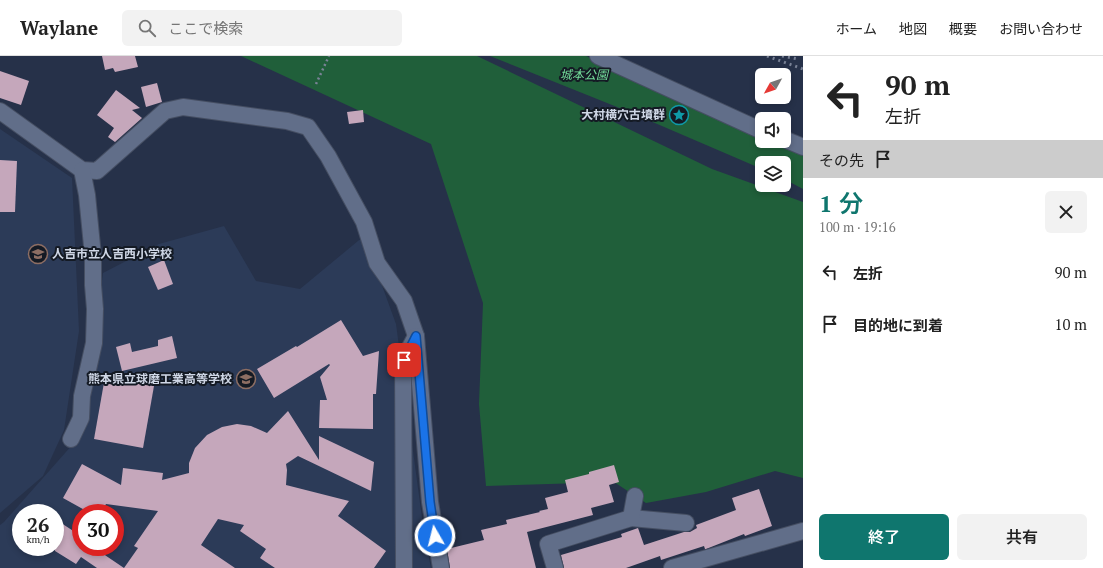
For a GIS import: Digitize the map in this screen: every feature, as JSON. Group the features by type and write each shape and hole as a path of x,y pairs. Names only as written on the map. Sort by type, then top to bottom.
{"street":[{"path":"598,56 755,128"},
{"path":"0,111 82,170 97,171 165,111 183,107 287,121 308,127 328,156 364,222 377,263 404,301 416,336 430,502 441,568"},
{"path":"791,142 803,147"},
{"path":"71,439 81,418 82,396 94,343 95,310 93,256 87,195 82,170"},
{"path":"404,568 404,360 416,336"},
{"path":"631,518 635,496"},
{"path":"554,568 548,544 631,518 686,523"},
{"path":"672,568 803,531"}],"path":[{"path":"316,84 329,56"}],"shaded area":[{"name":"人吉市立人吉西小学校","path":"0,129 72,178 79,331 64,430 43,476 0,513"},
{"name":"熊本県立球磨工業高等学校","path":"224,226 256,281 300,289 364,236 396,324 424,533 431,568 0,568 0,525 12,513 12,556 64,556 64,504 20,504 81,435 103,273 159,244"}],"green space":[{"path":"241,56 477,56 712,169 755,185 755,192 775,192 803,202 803,478 775,471 706,492 646,503 614,482 486,486 479,404 483,303 431,144"},
{"name":"城本公園","path":"490,56 586,56 755,131 755,148 791,147 803,152 803,189 791,183 791,156 755,156 755,166 627,111"}],"building":[{"path":"102,56 135,56 138,67 115,72 113,68 105,70"},
{"path":"0,71 29,81 21,105 0,98"},
{"path":"157,83 162,102 146,107 141,87"},
{"path":"116,90 140,108 132,110 142,118 115,142 108,137 114,128 97,115"},
{"path":"363,110 364,122 349,124 347,112"},
{"path":"0,160 17,161 15,212 0,212"},
{"path":"164,260 173,284 158,290 148,267"},
{"path":"341,320 363,356 379,351 376,394 373,394 373,429 319,428 320,400 327,400 320,377 330,365 329,364 274,398 257,369"},
{"path":"172,336 177,358 122,371 116,347 130,343 132,352 158,346 158,340"},
{"path":"105,377 154,386 143,448 94,439"},
{"path":"288,411 319,460 319,436 374,462 371,491 298,456 286,464 286,485 349,501 338,516 386,551 374,568 275,568 260,558 266,549 240,531 244,525 218,519 201,545 235,568 124,568 138,548 134,546 158,511 124,506 124,504 74,504 63,498 82,464 121,485 123,468 163,473 162,480 189,473 189,463 195,448 207,435 222,427 237,424 251,426 267,433"},
{"path":"614,465 619,482 609,485 614,502 591,508 593,515 527,532 536,568 450,568 447,549 484,540 481,530 507,524 506,520 548,509 545,498 568,492 565,480 589,474 589,472"},
{"path":"759,489 772,526 745,536 744,534 706,549 704,546 661,560 660,556 626,568 564,568 561,555 622,537 621,534 638,528 644,545 684,532 690,532 697,528 696,525 736,510 732,498"},
{"path":"64,525 72,530 72,556 106,556 124,568 97,568 81,557 76,564 63,556"}],"railway":[{"path":"767,56 803,69"},
{"path":"782,56 798,59"}],"place":[{"name":"大村横穴古墳群","path":"679,115"},
{"name":"人吉市立人吉西小学校","path":"38,254"},
{"name":"熊本県立球磨工業高等学校","path":"246,379"}],"route":[{"path":"404,360 416,336 430,502 435,536"}]}
